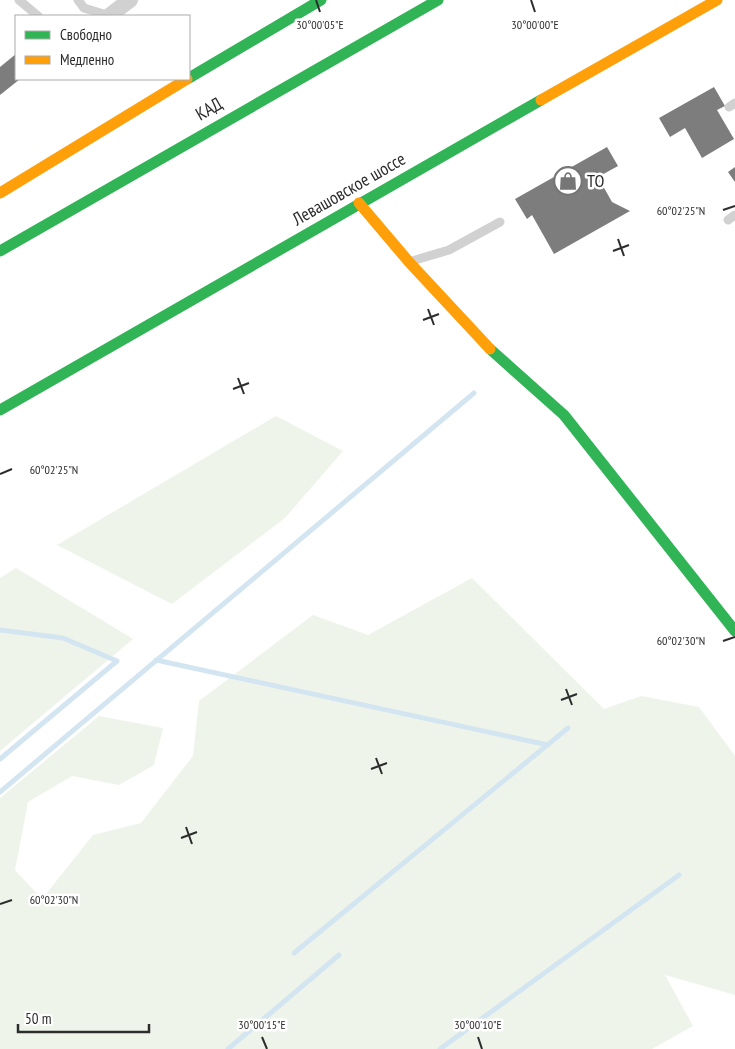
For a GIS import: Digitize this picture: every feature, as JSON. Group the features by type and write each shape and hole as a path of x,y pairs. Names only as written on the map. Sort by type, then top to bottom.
{"main road":[{"name":"КАД","path":"190,77 321,0"},
{"name":"КАД","path":"0,251 221,122 438,0"},
{"name":"Левашовское шоссе","path":"0,410 717,0"},
{"name":"КАД","path":"0,192 185,80"},
{"path":"359,203 409,262 490,349 564,415 735,631"}],"street":[{"path":"111,15 130,0"}],"lane":[{"path":"18,0 37,15"},
{"path":"78,0 84,8 107,15"},
{"path":"409,262 449,250 500,222"}],"shaded area":[{"path":"276,416 343,451 285,518 172,604 57,545"},
{"path":"16,568 133,639 0,751 0,578"},
{"path":"472,578 604,709 641,696 699,707 735,756 735,995 665,975 693,1026 652,1049 0,1049 0,798 99,716 163,728 154,765 119,785 72,776 28,802 15,870 42,899 93,835 141,823 193,756 199,701 313,615 368,635"}],"building":[{"path":"15,55 15,80 19,80 0,95 0,67"},
{"path":"714,87 725,106 717,110 734,139 702,158 685,128 670,137 659,118"},
{"path":"607,147 618,166 598,177 612,202 630,211 554,254 532,215 527,219 515,199"},
{"path":"735,167 735,182 728,172"}],"waterway":[{"path":"0,792 474,393"},
{"path":"0,630 63,638 117,661 0,759"},
{"path":"156,660 548,745"},
{"path":"294,953 568,728"},
{"path":"440,1049 679,875"},
{"path":"228,1049 339,955"}],"traffic: fast":[{"path":"190,77 321,0"},
{"path":"0,251 438,0"},
{"path":"0,410 541,100"},
{"path":"490,349 564,415 735,631"}],"traffic: slow":[{"path":"541,100 717,0"},
{"path":"0,193 185,80"},
{"path":"359,203 409,262 490,349"}],"place":[{"name":"ТО","path":"568,181"}]}
